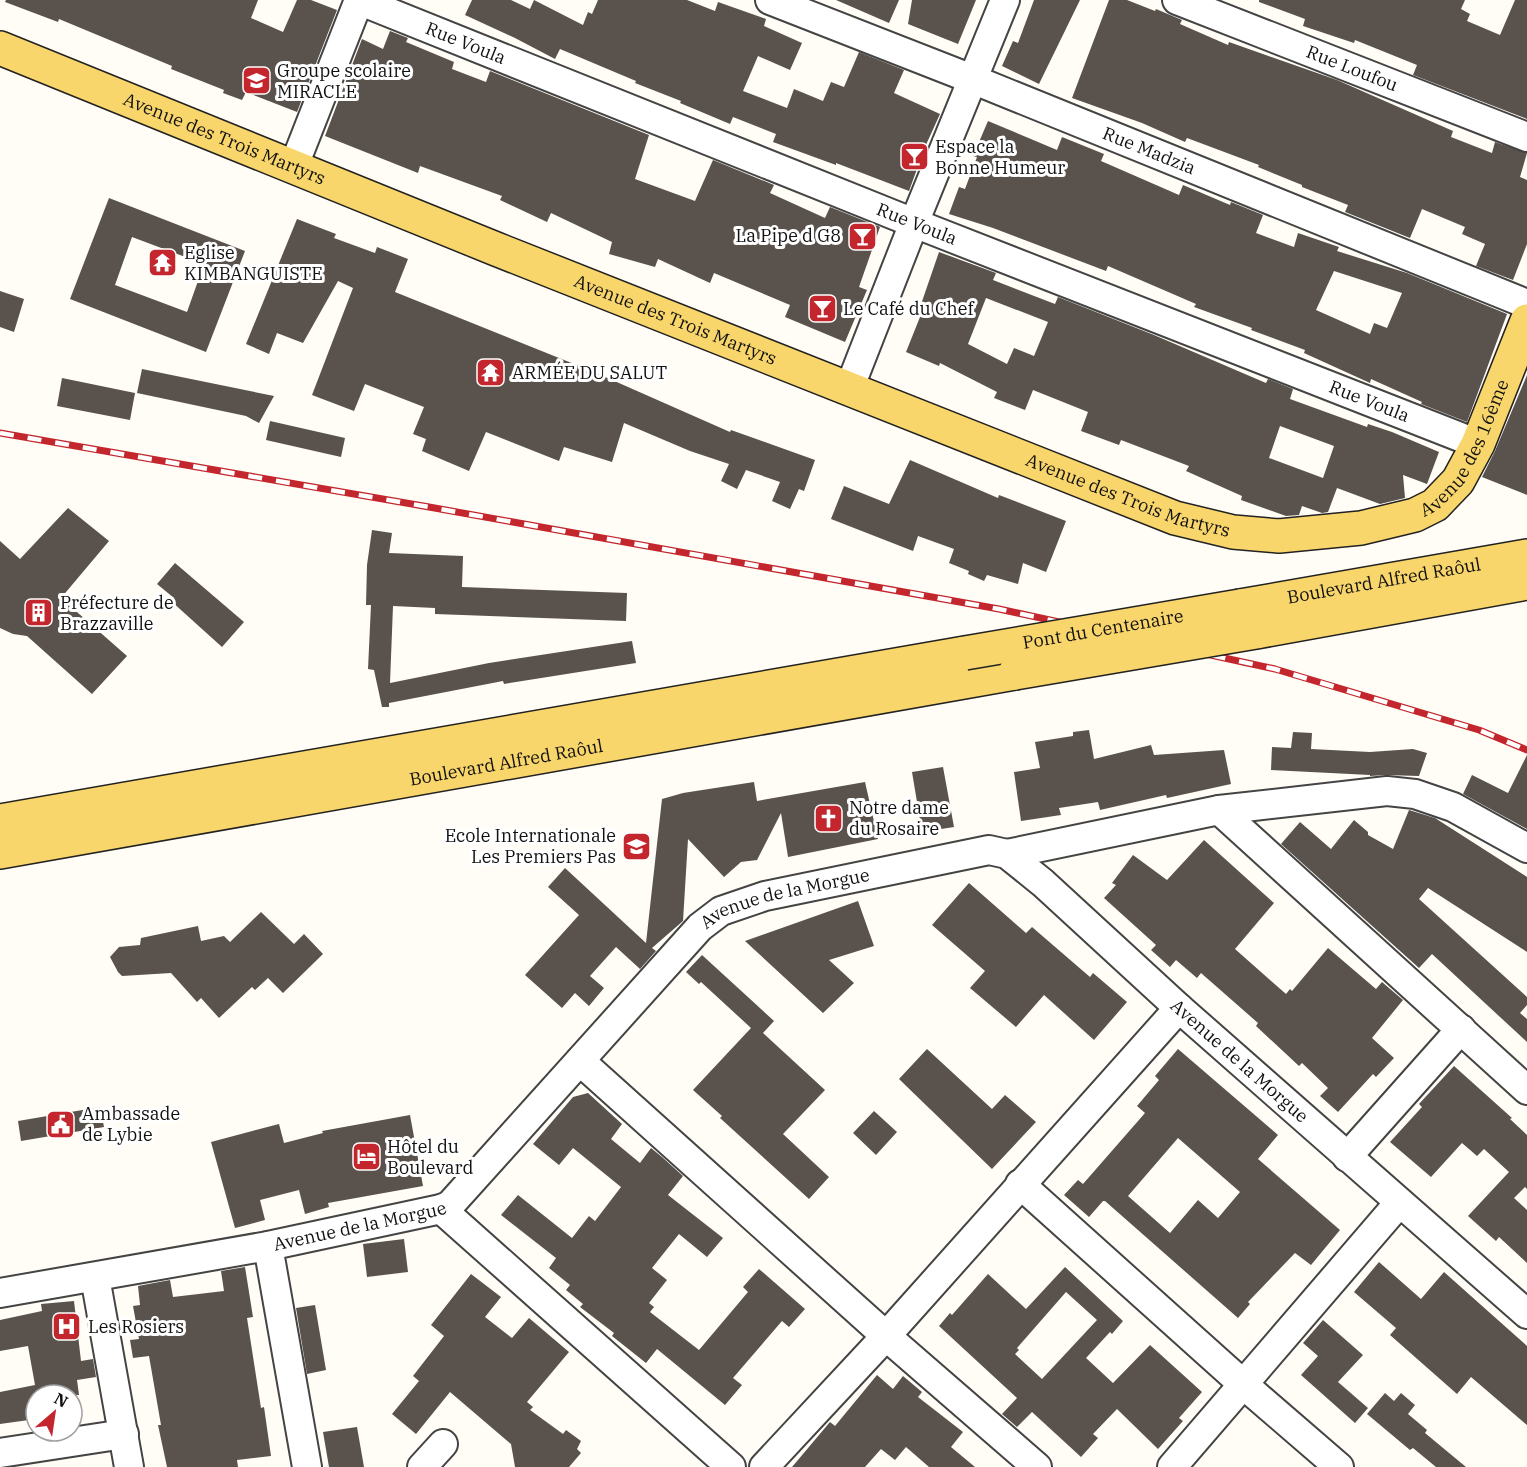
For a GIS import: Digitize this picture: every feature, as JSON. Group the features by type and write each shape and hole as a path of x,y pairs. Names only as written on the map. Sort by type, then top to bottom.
{"main road":[{"name":"Avenue des Trois Martyrs","path":"0,48 293,168 1175,518 1233,532 1279,536 1361,528"},
{"name":"Avenue des 16ème","path":"1361,528 1415,515 1435,505 1458,482 1478,444 1527,321"},
{"name":"Boulevard Alfred Raôul","path":"1248,619 1527,556"},
{"name":"Boulevard Alfred Raôul","path":"1248,619 1527,583"},
{"name":"Pont du Centenaire","path":"0,821 965,653 1248,619"},
{"name":"Pont du Centenaire","path":"1015,672 1248,619"},
{"name":"Boulevard Alfred Raôul","path":"0,852 1015,672"}],"street":[{"path":"293,168 359,0"},
{"name":"Rue Voula","path":"359,0 914,223 1478,444"},
{"name":"Rue Madzia","path":"770,0 972,79 1527,304"},
{"path":"849,389 1005,0"},
{"name":"Rue Loufou","path":"1177,0 1527,137"},
{"path":"1007,854 1219,810 1388,791 1415,794 1453,807 1527,848"},
{"path":"1219,810 1527,1090"},
{"name":"Avenue de la Morgue","path":"0,1293 268,1246 441,1209 450,1205 700,927 721,911 765,896 989,850 1007,854 1042,882 1179,1008 1527,1314"},
{"path":"764,1467 886,1336 1179,1008"},
{"path":"1347,1157 1461,1029"},
{"path":"580,1061 886,1336 1037,1467"},
{"path":"1020,1184 1339,1467"},
{"path":"1172,1467 1399,1203"},
{"path":"441,1209 731,1467"},
{"path":"268,1246 308,1467"},
{"path":"95,1277 129,1467"},
{"path":"0,1453 124,1434"},
{"path":"422,1467 443,1444"}],"building":[{"path":"6,0 258,0 251,18 283,32 297,0 311,0 337,10 297,112 246,92 242,100 223,93 224,90 171,69 172,66 59,19 58,22 5,2"},
{"path":"472,0 511,0 530,9 534,0 583,25 588,12 592,14 598,0 687,0 715,11 718,2 766,19 764,26 802,43 790,70 758,56 743,91 787,108 794,89 823,101 831,82 844,87 859,52 904,70 894,93 940,114 909,191 773,142 776,134 733,117 730,124 560,49 555,59 465,15"},
{"path":"836,0 899,0 889,23"},
{"path":"912,0 976,0 958,44 908,24"},
{"path":"1034,0 1080,0 1039,84 1002,66 1013,41 1018,43"},
{"path":"1109,0 1127,0 1155,11 1156,9 1182,20 1180,24 1228,45 1229,42 1337,80 1453,131 1451,137 1492,153 1495,142 1527,153 1520,177 1527,180 1527,244 1513,280 1476,266 1485,244 1462,234 1465,227 1422,209 1410,238 1345,212 1348,205 1302,187 1302,185 1258,167 1259,165 1187,138 1185,142 1142,123 1072,98"},
{"path":"1259,0 1465,0 1461,9 1470,14 1467,21 1500,35 1515,0 1527,0 1527,119 1413,75 1417,65 1355,40 1354,43 1303,26 1305,19 1259,2"},
{"path":"390,31 408,38 406,42 454,62 452,69 486,82 490,71 649,135 635,179 695,201 713,160 774,185 770,193 825,218 830,207 880,227 859,287 867,290 845,342 785,317 790,305 714,273 710,283 658,259 655,267 609,254 612,242 551,213 547,222 500,200 502,196 420,166 418,173 325,136 362,39 383,49"},
{"path":"988,121 1057,150 1062,137 1104,154 1101,161 1179,195 1183,185 1230,205 1231,202 1263,215 1256,233 1294,247 1298,233 1339,247 1337,251 1407,273 1507,314 1467,422 1421,404 1422,402 1371,379 1370,383 1304,353 1305,350 1194,307 1196,304 1108,266 1106,271 993,228 949,214 959,187 965,189 977,157 973,156","holes":["1334,271 1402,293 1387,328 1374,323 1370,334 1316,310"]},
{"path":"109,198 245,251 206,352 70,299","holes":["132,237 204,264 187,312 115,285"]},
{"path":"297,219 336,234 334,238 375,253 377,247 408,259 395,292 594,372 730,432 731,430 815,460 804,491 799,489 790,509 772,501 780,482 746,470 737,489 721,481 729,464 690,451 624,423 612,462 564,447 559,461 486,432 469,471 422,451 426,439 413,434 424,407 365,384 354,411 312,395 353,288 338,281 303,343 277,333 269,354 246,344"},
{"path":"939,252 996,273 993,280 1055,304 1058,297 1266,383 1268,379 1293,389 1290,399 1367,427 1368,424 1392,432 1439,452 1427,484 1403,475 1405,498 1380,504 1337,488 1328,512 1322,513 1302,506 1299,515 1286,516 1241,500 1242,496 1186,471 1189,466 1121,440 1119,445 1081,431 1088,412 1033,390 1025,410 994,398 997,392 940,363 939,366 906,352 920,317 917,316","holes":["986,298 1048,322 1034,356 1014,348 1007,364 968,344","1280,426 1334,446 1323,478 1269,458"]},
{"path":"0,291 24,299 14,332 0,327"},
{"path":"142,369 274,396 259,423 246,416 137,393"},
{"path":"1527,375 1527,495 1482,477"},
{"path":"62,378 135,393 130,420 57,406"},
{"path":"270,421 345,438 341,457 266,440"},
{"path":"910,460 998,498 999,495 1066,521 1046,572 1023,563 1018,584 987,575 984,581 968,574 969,571 949,563 954,549 918,536 913,551 831,519 844,486 889,504"},
{"name":"Préfecture de Brazzaville","path":"68,508 109,541 61,598 127,656 92,694 27,636 13,634 0,628 0,541 20,559"},
{"path":"372,530 392,533 389,553 463,556 462,587 627,593 626,621 435,614 435,608 393,606 390,683 489,663 632,641 636,663 504,684 503,681 389,703 389,707 382,707 374,670 368,669 371,605 366,605 367,565"},
{"path":"175,563 244,622 222,647 171,601 174,598 157,584"},
{"path":"1089,730 1094,759 1151,745 1154,755 1224,750 1231,784 1167,798 1166,795 1100,810 1098,802 1059,808 1061,815 1021,821 1014,772 1040,768 1035,742 1073,736 1073,732"},
{"path":"1293,732 1312,733 1311,749 1370,752 1413,749 1427,753 1419,776 1370,776 1271,770 1272,747 1291,748"},
{"path":"1527,755 1527,829 1463,794 1472,775 1508,793"},
{"path":"943,767 954,827 922,832 912,772"},
{"path":"754,782 757,801 865,782 878,839 788,857 781,813 757,860 741,862 724,877 688,839 683,921 652,948 656,951 640,969 616,947 590,976 604,988 589,1006 575,993 562,1008 525,975 579,915 548,887 565,868 646,943 662,799 683,793"},
{"path":"1409,810 1435,818 1527,877 1527,952 1428,888 1419,899 1527,997 1527,1005 1520,1013 1527,1019 1527,1042 1432,954 1419,968 1281,844 1300,822 1331,849 1354,820 1368,832 1368,835 1393,849"},
{"path":"1204,840 1274,903 1235,949 1286,994 1290,989 1292,991 1328,948 1376,989 1382,982 1403,1000 1372,1038 1394,1058 1376,1077 1373,1074 1338,1112 1320,1096 1328,1088 1302,1063 1299,1066 1256,1026 1258,1023 1201,973 1197,978 1176,960 1170,967 1151,950 1156,945 1104,898 1116,885 1112,883 1133,855 1167,880"},
{"path":"969,883 1026,933 1032,927 1090,977 1093,973 1127,1002 1094,1040 1044,995 1016,1027 970,988 985,971 932,925"},
{"path":"858,901 874,946 829,960 854,983 823,1013 745,941"},
{"path":"261,912 294,944 304,934 323,954 283,993 268,978 255,990 252,987 219,1018 201,998 197,1002 171,973 122,976 110,957 119,947 140,945 141,938 198,926 201,941 224,936 230,942"},
{"path":"702,955 774,1021 763,1033 825,1090 783,1134 829,1177 809,1199 720,1118 722,1116 693,1090 751,1028 701,982 699,984 686,972"},
{"path":"927,1049 992,1109 1005,1095 1036,1122 992,1169 899,1079"},
{"path":"1178,1049 1278,1135 1258,1159 1340,1230 1311,1265 1295,1253 1248,1302 1250,1304 1238,1318 1105,1201 1089,1217 1064,1195 1078,1180 1083,1184 1145,1113 1137,1106 1159,1080 1155,1076","holes":["1178,1138 1240,1192 1218,1218 1198,1200 1170,1233 1128,1196"]},
{"path":"1454,1066 1512,1118 1510,1119 1527,1135 1527,1189 1525,1187 1514,1198 1527,1210 1527,1263 1499,1237 1496,1241 1468,1216 1509,1172 1484,1149 1477,1156 1462,1143 1431,1177 1390,1142 1422,1107 1419,1104"},
{"path":"588,1093 622,1124 611,1139 640,1163 651,1148 662,1157 683,1176 668,1195 723,1238 707,1257 679,1234 652,1268 667,1280 649,1303 654,1307 650,1312 699,1350 748,1292 743,1287 759,1269 805,1309 789,1327 782,1321 733,1378 742,1385 725,1405 657,1349 646,1363 612,1336 614,1333 580,1307 583,1304 566,1290 570,1285 549,1268 556,1258 501,1215 518,1195 572,1238 589,1216 595,1221 621,1187 573,1148 559,1165 533,1144 573,1097"},
{"name":"Ambassade de Lybie","path":"100,1107 104,1127 21,1141 18,1121"},
{"path":"874,1111 897,1132 876,1155 853,1133"},
{"path":"410,1115 423,1186 328,1203 329,1207 305,1214 299,1190 260,1200 265,1220 235,1228 211,1142 279,1124 284,1143 323,1133 322,1131"},
{"path":"404,1239 408,1272 367,1277 363,1244"},
{"path":"1379,1262 1421,1299 1444,1272 1527,1346 1527,1425 1471,1377 1457,1394 1390,1335 1396,1328 1354,1292"},
{"path":"245,1267 253,1317 247,1318 271,1456 237,1460 238,1467 167,1467 158,1425 161,1425 149,1356 133,1358 130,1340 139,1339 133,1306 140,1305 138,1286 170,1280 173,1297 224,1291 221,1271"},
{"path":"1065,1267 1123,1321 1086,1358 1113,1383 1150,1345 1202,1392 1179,1418 1183,1421 1158,1449 1117,1409 1093,1434 1098,1438 1081,1457 1032,1412 1017,1427 1002,1414 1017,1398 939,1326 950,1313 952,1315 988,1274 1026,1309","holes":["1066,1292 1097,1320 1042,1379 1015,1354 1019,1350 1017,1348"]},
{"path":"471,1274 501,1297 485,1317 512,1338 529,1318 569,1352 527,1402 533,1407 530,1410 563,1434 566,1430 581,1441 577,1449 581,1453 569,1467 515,1467 511,1444 450,1392 416,1434 392,1414 419,1381 413,1376 444,1336 431,1325"},
{"path":"74,1301 81,1361 93,1359 96,1377 77,1380 77,1383 35,1383 28,1346 0,1351 0,1320 42,1311 41,1304"},
{"path":"315,1305 326,1370 307,1374 296,1308"},
{"path":"1323,1320 1363,1355 1338,1382 1368,1408 1355,1423 1301,1375 1318,1356 1303,1343"},
{"path":"877,1375 893,1389 903,1376 922,1392 918,1397 963,1432 951,1447 975,1467 929,1467 906,1447 895,1460 881,1449 865,1467 792,1467 830,1422 835,1426"},
{"path":"24,1387 24,1421 0,1424 0,1392"},
{"path":"1385,1393 1394,1401 1401,1393 1415,1405 1408,1414 1427,1430 1425,1433 1466,1467 1436,1467 1413,1448 1410,1450 1367,1414"},
{"path":"357,1427 364,1467 329,1467 323,1432"}],"railway":[{"path":"0,433 999,609 1275,669 1479,730 1527,750"}],"place":[{"name":"Groupe scolaire MIRACLE","path":"256,81"},
{"name":"Espace la Bonne Humeur","path":"914,157"},
{"name":"La Pipe d G8","path":"862,236"},
{"name":"Eglise KIMBANGUISTE","path":"163,263"},
{"name":"Le Café du Chef","path":"822,309"},
{"name":"ARMÉE DU SALUT","path":"491,373"},
{"name":"Préfecture de Brazzaville","path":"39,613"},
{"name":"Notre dame du Rosaire","path":"828,818"},
{"name":"Ecole Internationale Les Premiers Pas","path":"637,846"},
{"name":"Ambassade de Lybie","path":"61,1124"},
{"name":"Hôtel du Boulevard","path":"366,1157"},
{"name":"Les Rosiers","path":"67,1327"}]}
